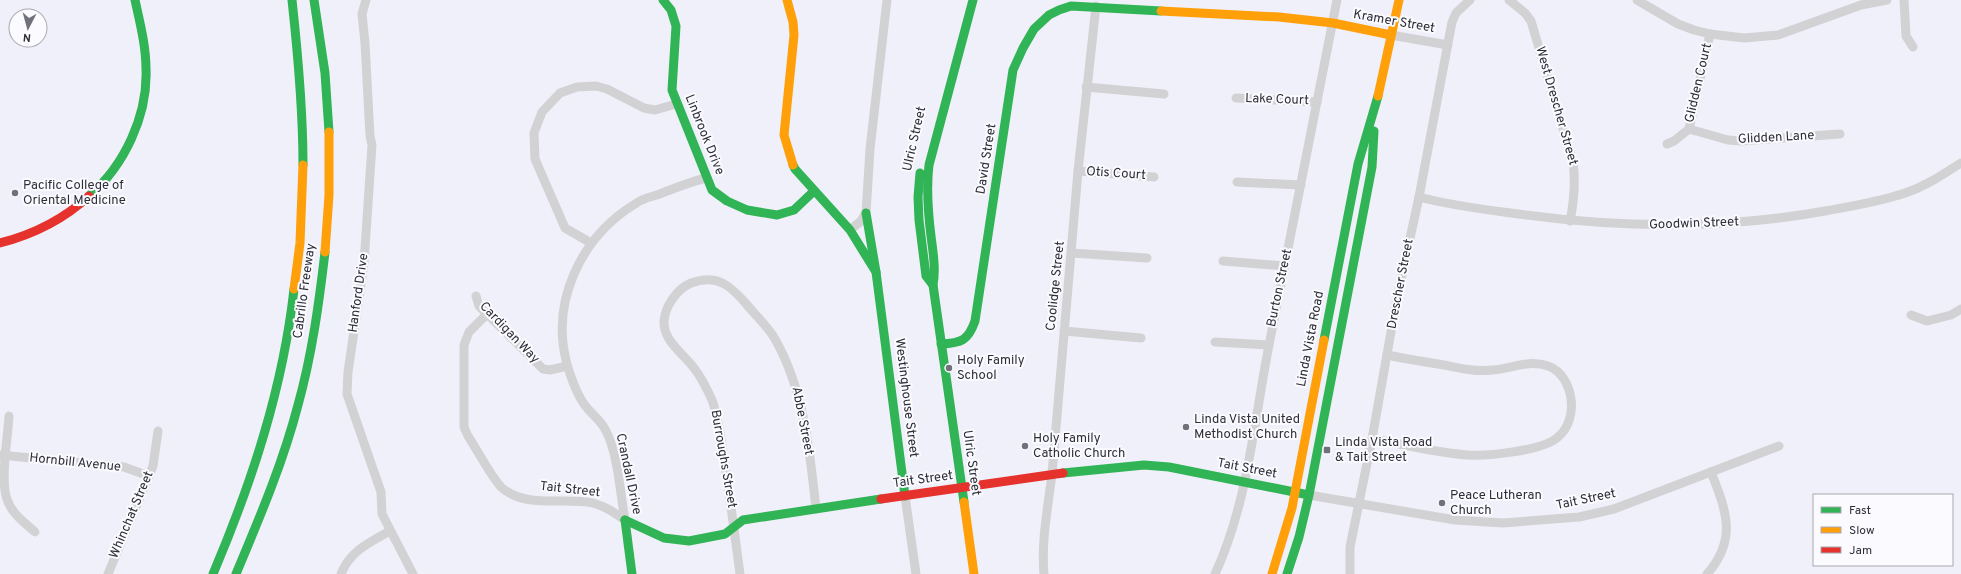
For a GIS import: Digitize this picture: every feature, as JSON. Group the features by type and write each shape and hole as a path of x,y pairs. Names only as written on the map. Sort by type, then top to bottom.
{"main road":[{"path":"0,243 12,241 49,226 72,211 106,181 122,159 135,133 146,93 146,68 143,34 135,0"},
{"name":"Cabrillo Freeway","path":"213,574 250,481 262,442 280,377 293,300 300,233 303,175 300,67 292,0"},
{"name":"Cabrillo Freeway","path":"236,574 269,494 292,429 306,376 325,248 329,195 329,129 323,49 314,0"},
{"name":"Linbrook Drive","path":"664,0 672,10 676,26 671,84 676,104 712,190 731,205 773,216 787,214 796,208 814,191"},
{"path":"786,0 793,22 794,35 784,135 789,156 795,169 850,230 876,272"},
{"name":"Ulric Street","path":"933,285 926,276 919,220 918,197 921,169 965,0"},
{"name":"Ulric Street","path":"973,0 929,165 927,181 935,274 933,285 974,574"},
{"name":"Linda Vista Road","path":"1272,574 1288,523 1295,492 1358,164 1375,109 1399,0"},
{"name":"Kramer Street","path":"1097,3 1279,17 1332,23 1392,35"},
{"name":"David Street","path":"941,344 962,342 971,335 975,321 1013,70 1023,46 1037,24 1048,14 1057,9 1097,3"},
{"name":"Linda Vista Road","path":"1287,574 1299,537 1309,495 1372,167 1375,109"},
{"name":"Westinghouse Street","path":"866,213 876,272 905,496"},
{"name":"Tait Street","path":"625,520 664,538 677,541 689,541 725,534 743,520 1052,474 1101,468 1144,465 1169,467 1309,495"},
{"name":"Crandall Drive","path":"625,520 632,574"}],"street":[{"name":"Hanford Drive","path":"366,0 362,14 370,136 372,145 364,263 348,372 347,394 381,492 382,514 412,574"},
{"path":"850,230 861,221 866,213 870,149 887,0"},
{"name":"Burton Street","path":"1216,574 1229,545 1244,482 1269,345 1337,0"},
{"name":"Drescher Street","path":"1350,574 1350,547 1360,504 1397,298 1419,197 1452,22 1456,13 1470,0"},
{"name":"West Drescher Street","path":"1509,0 1526,13 1531,21 1573,162 1575,199 1570,222"},
{"path":"1637,0 1678,24 1710,34 1744,38 1778,35 1826,19 1854,7 1887,0"},
{"path":"1904,0 1906,36 1913,47"},
{"name":"Coolidge Street","path":"1044,574 1043,562 1046,521 1052,474 1078,171 1086,87 1097,3"},
{"name":"Glidden Court","path":"1667,144 1674,142 1689,129 1710,34"},
{"name":"Kramer Street","path":"1392,35 1448,44"},
{"path":"591,243 565,228 535,159 534,133 542,112 560,93 577,87 596,86 607,89 644,108 655,110 676,104"},
{"path":"1086,87 1164,94"},
{"name":"Lake Court","path":"1236,98 1317,102"},
{"name":"Glidden Lane","path":"1689,129 1728,140 1741,141 1840,134"},
{"name":"Goodwin Street","path":"1419,197 1462,206 1570,222 1662,226 1725,224 1782,219 1863,204 1906,193 1961,163"},
{"name":"Otis Court","path":"1078,171 1154,177"},
{"name":"Crandall Drive","path":"625,520 612,447 607,432 600,421 587,408 567,366 563,348 562,331 565,302 570,283 581,257 610,221 636,203 706,178"},
{"path":"1237,182 1301,185"},
{"path":"1072,253 1147,258"},
{"path":"1224,261 1285,266"},
{"name":"Abbe Street","path":"679,290 691,283 706,280 720,282 734,289 774,338 794,379 802,408 816,509"},
{"name":"Burroughs Street","path":"679,290 667,308 664,320 665,331 670,341 694,368 705,384 713,402 718,423 740,574"},
{"name":"Cardigan Way","path":"476,296 479,306 543,369 550,370 567,366"},
{"path":"1911,315 1927,321 1950,315 1961,309"},
{"name":"Tait Street","path":"487,314 469,332 464,345 464,427 468,436 501,487 515,496 528,499 592,503 604,506 625,520"},
{"path":"1064,331 1141,338"},
{"path":"1215,342 1269,345"},
{"path":"1372,439 1466,454 1488,455 1520,450 1548,443 1558,438 1563,432 1571,414 1569,389 1562,375 1549,366 1533,362 1492,370 1471,370 1387,355"},
{"path":"9,416 3,455 4,481 7,499 14,512 35,532"},
{"name":"Whinchat Street","path":"108,574 153,466 158,431"},
{"name":"Tait Street","path":"1309,495 1455,520 1503,524 1579,517 1614,509 1779,446"},
{"name":"Hornbill Avenue","path":"3,455 124,467 149,476"},
{"path":"1707,574 1722,553 1727,538 1727,521 1724,504 1711,472"},
{"name":"Westinghouse Street","path":"905,496 916,574"},
{"path":"341,574 344,565 358,549 390,531"}],"traffic: fast":[{"path":"89,196 102,184 123,155 138,122 143,104 146,87 146,60 135,0"},
{"path":"292,0 300,82 303,165"},
{"path":"314,0 325,73 329,132"},
{"path":"663,0 671,10 676,26 672,90 712,190 727,201 747,210 777,215 794,210 814,191"},
{"path":"964,502 933,285 934,267 928,209 928,183 929,165 973,0"},
{"path":"941,344 954,343 963,340 970,333 975,321 1013,70 1034,29 1049,15 1071,6 1161,11"},
{"path":"1324,340 1358,164 1378,96"},
{"path":"1287,574 1299,537 1309,495 1372,167 1374,131"},
{"path":"793,165 850,230 876,272"},
{"path":"920,173 918,197 919,220 926,276 933,285"},
{"path":"866,213 876,272 905,496"},
{"path":"236,574 262,512 292,427 307,367 325,252"},
{"path":"213,574 241,505 264,434 282,362 294,289"},
{"path":"1063,473 1144,465 1169,467 1304,494"},
{"path":"625,520 664,538 689,541 725,534 743,520 881,499"},
{"path":"625,520 632,574"}],"traffic: slow":[{"path":"787,0 793,22 794,35 784,135 793,165"},
{"path":"1378,96 1399,0"},
{"path":"1161,11 1279,17 1333,23 1391,35"},
{"path":"325,252 329,195 329,132"},
{"path":"294,289 300,243 303,165"},
{"path":"1272,574 1292,508 1324,340"},
{"path":"964,502 974,574"}],"traffic: jam":[{"path":"0,243 37,231 59,219 89,196"},
{"path":"881,499 1063,473"}],"place":[{"name":"Pacific College of Oriental Medicine","path":"15,193"},
{"name":"Holy Family School","path":"949,368"},
{"name":"Linda Vista United Methodist Church","path":"1186,427"},
{"name":"Holy Family Catholic Church","path":"1025,446"},
{"name":"Linda Vista Road & Tait Street","path":"1327,450"},
{"name":"Peace Lutheran Church","path":"1442,503"}]}
